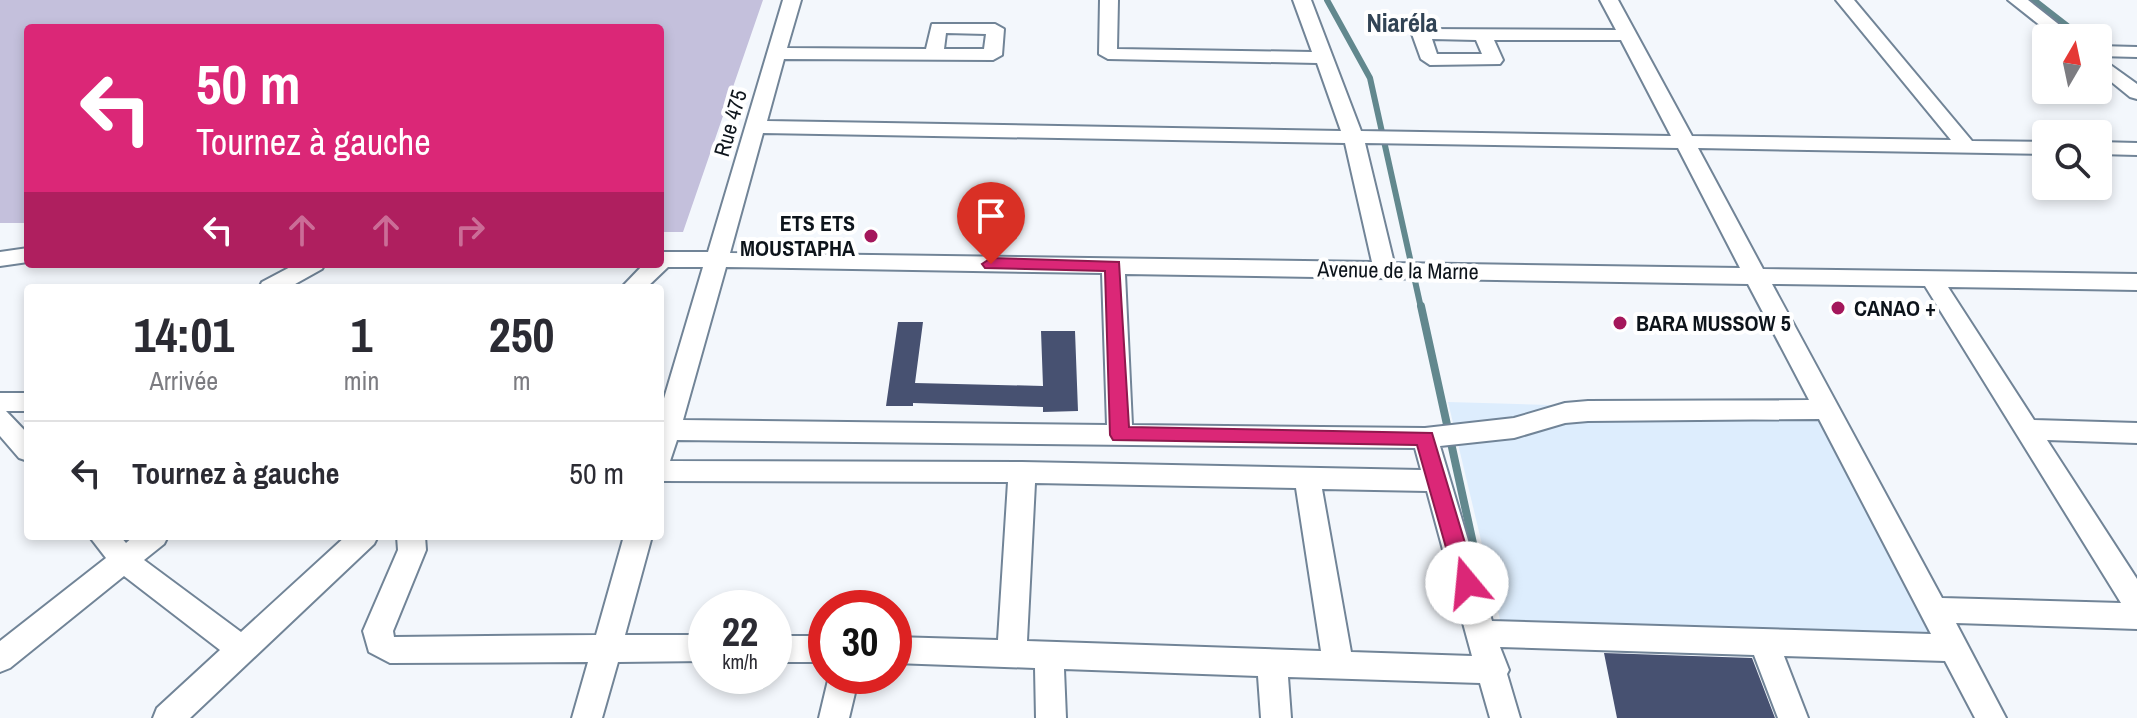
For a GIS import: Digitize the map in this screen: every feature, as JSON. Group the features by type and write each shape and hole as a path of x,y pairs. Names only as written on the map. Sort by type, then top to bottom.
{"street":[{"name":"Rue 475","path":"664,443 792,0"},
{"path":"1109,0 1108,54 1324,58"},
{"path":"1302,0 1353,136 1385,270"},
{"path":"1609,0 1991,718"},
{"path":"1845,0 1966,146"},
{"path":"2017,0 2049,24"},
{"path":"1483,35 1628,35"},
{"path":"2112,51 2137,52"},
{"path":"776,53 934,55"},
{"path":"2112,73 2137,93"},
{"path":"754,127 2032,148"},
{"path":"2112,148 2137,149"},
{"path":"0,245 24,247"},
{"path":"0,259 24,256"},
{"name":"Avenue de la Marne","path":"664,261 715,259 2137,282"},
{"path":"1113,266 1120,435"},
{"path":"277,284 307,268"},
{"path":"636,284 653,268"},
{"path":"1932,279 2137,604"},
{"path":"0,402 24,402"},
{"path":"664,443 1120,435 1425,438 1503,430 1576,412 1827,409"},
{"path":"0,419 24,446"},
{"path":"2026,429 2137,433"},
{"path":"1425,438 1435,481 1494,670 1505,718"},
{"path":"664,471 1022,472 1435,481"},
{"path":"1012,652 1022,472"},
{"path":"1307,478 1338,664"},
{"path":"107,540 125,561 242,650"},
{"path":"0,659 149,540"},
{"path":"168,718 360,540"},
{"path":"411,540 412,550 378,631 379,643 390,650 688,648"},
{"path":"587,718 637,540"},
{"path":"1933,610 2137,616"},
{"path":"1483,634 1953,648"},
{"path":"1764,643 1793,718"},
{"path":"912,650 1494,670"},
{"path":"1049,653 1051,718"},
{"path":"1272,661 1276,718"},
{"path":"834,718 840,694"}],"shaded area":[{"path":"0,0 763,0 683,232 664,232 664,24 24,24 24,223 0,223"},
{"path":"1448,402 1821,413 1938,639 1501,624"}],"building":[{"path":"898,322 923,322 915,383 1043,386 1041,331 1075,331 1078,411 1043,412 1043,407 913,403 913,406 886,406"},
{"path":"1604,653 1752,658 1775,718 1617,718"}],"waterway":[{"path":"1327,0 1370,78 1421,308"},
{"path":"2034,0 2065,24"},
{"path":"1421,306 1485,598"}],"place":[{"name":"ETS ETS MOUSTAPHA","path":"871,236"},
{"name":"CANAO +","path":"1838,308"},
{"name":"BARA MUSSOW 5","path":"1620,323"}],"district":[{"name":"Niaréla","path":"1402,23"}],"route":[{"path":"991,264 1113,266 1120,435 1425,438 1467,583"}]}
